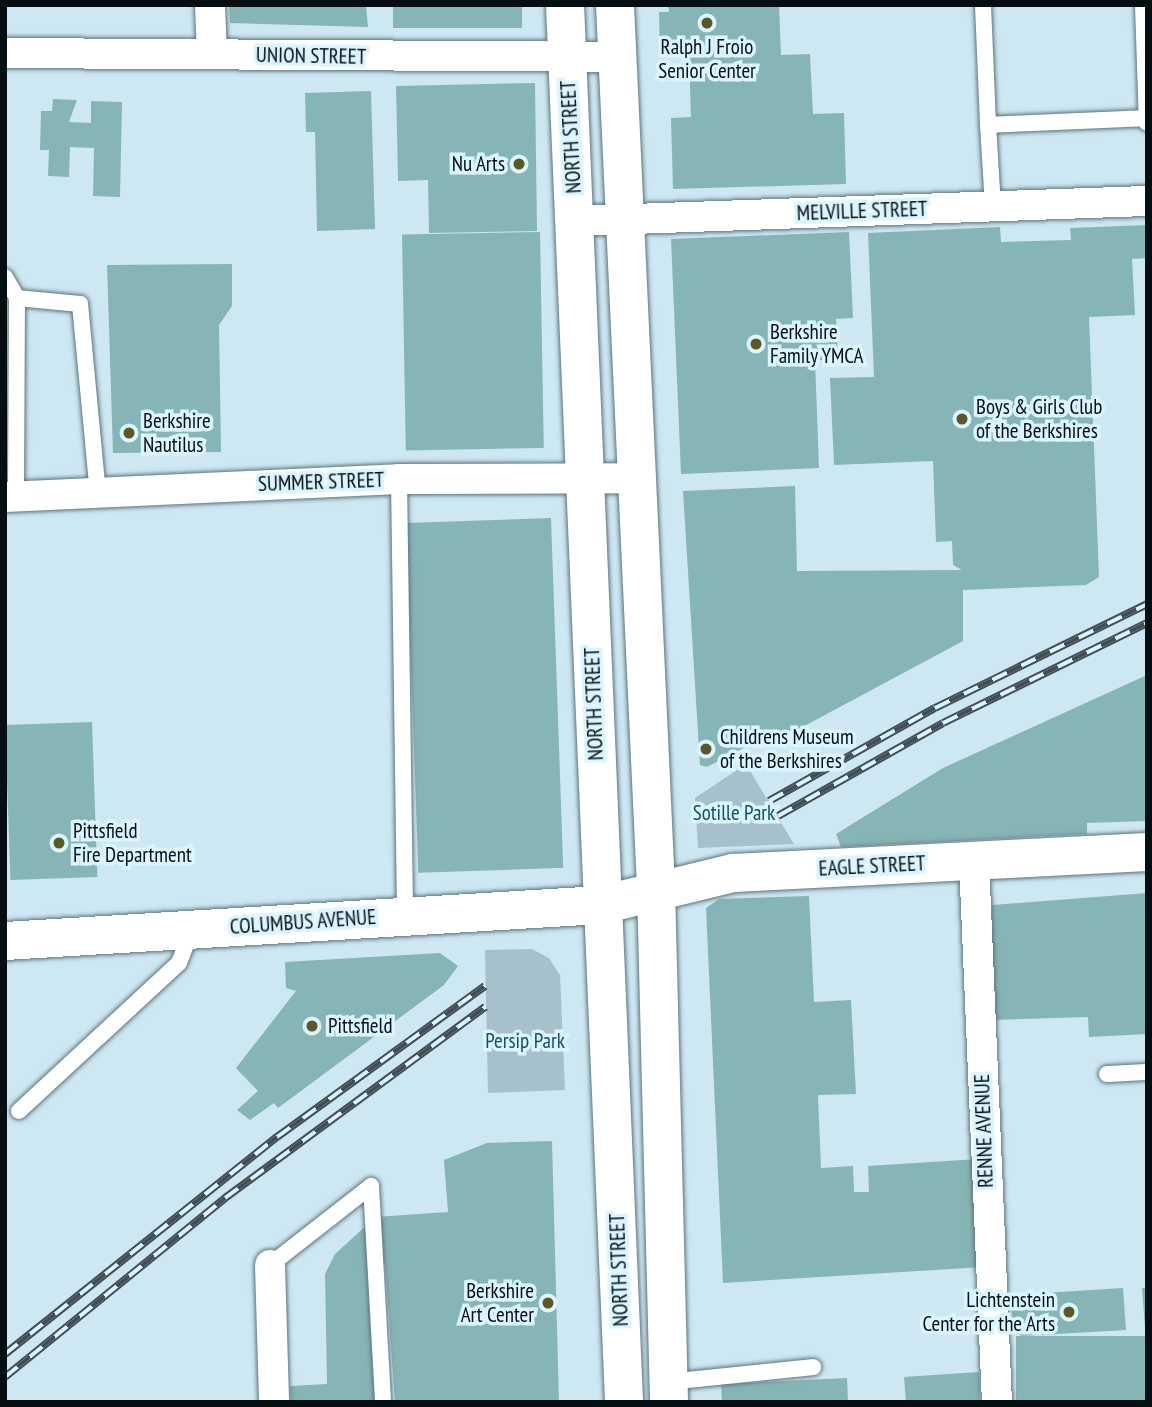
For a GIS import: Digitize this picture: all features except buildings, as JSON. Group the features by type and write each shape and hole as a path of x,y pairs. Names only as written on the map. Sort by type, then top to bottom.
{"main road":[{"name":"NORTH STREET","path":"565,5 624,1402"},
{"path":"615,5 656,888 668,1392"},
{"name":"EAGLE STREET","path":"601,905 656,888 733,873 1147,852"},
{"name":"COLUMBUS AVENUE","path":"5,941 601,905"}],"street":[{"path":"210,5 212,54"},
{"name":"UNION STREET","path":"5,52 567,60 617,57"},
{"name":"MELVILLE STREET","path":"576,221 1147,201"},
{"name":"SUMMER STREET","path":"11,496 398,479 638,478"},
{"name":"RENNE AVENUE","path":"974,861 997,1402"},
{"path":"270,1265 274,1402"}],"lane":[{"path":"983,5 993,206"},
{"path":"1143,5 1147,124"},
{"path":"988,125 1147,118"},
{"path":"5,277 17,298 11,496"},
{"path":"17,298 80,304 98,493"},
{"path":"398,479 405,916"},
{"path":"19,1111 179,963 191,930"},
{"path":"1107,1074 1147,1072"},
{"path":"270,1265 371,1186 383,1402"},
{"path":"668,1392 813,1367"}],"green space":[{"name":"Sotille Park","path":"746,764 794,844 698,848 695,798"},
{"name":"Persip Park","path":"532,949 549,958 560,975 565,1090 488,1093 485,950"}],"railway":[{"path":"769,801 935,708 1147,604"},
{"path":"778,816 943,723 1147,623"},
{"path":"5,1354 277,1137 485,986"},
{"path":"5,1377 225,1198 485,1007"}],"place":[{"name":"Ralph J Froio Senior Center","path":"707,23"},
{"name":"Nu Arts","path":"519,164"},
{"name":"Berkshire Family YMCA","path":"756,344"},
{"name":"Boys & Girls Club of the Berkshires","path":"962,419"},
{"name":"Berkshire Nautilus","path":"129,433"},
{"name":"Childrens Museum of the Berkshires","path":"706,749"},
{"name":"Pittsfield Fire Department","path":"59,843"},
{"name":"Pittsfield","path":"312,1026"},
{"name":"Berkshire Art Center","path":"548,1303"},
{"name":"Lichtenstein Center for the Arts","path":"1069,1312"}]}
